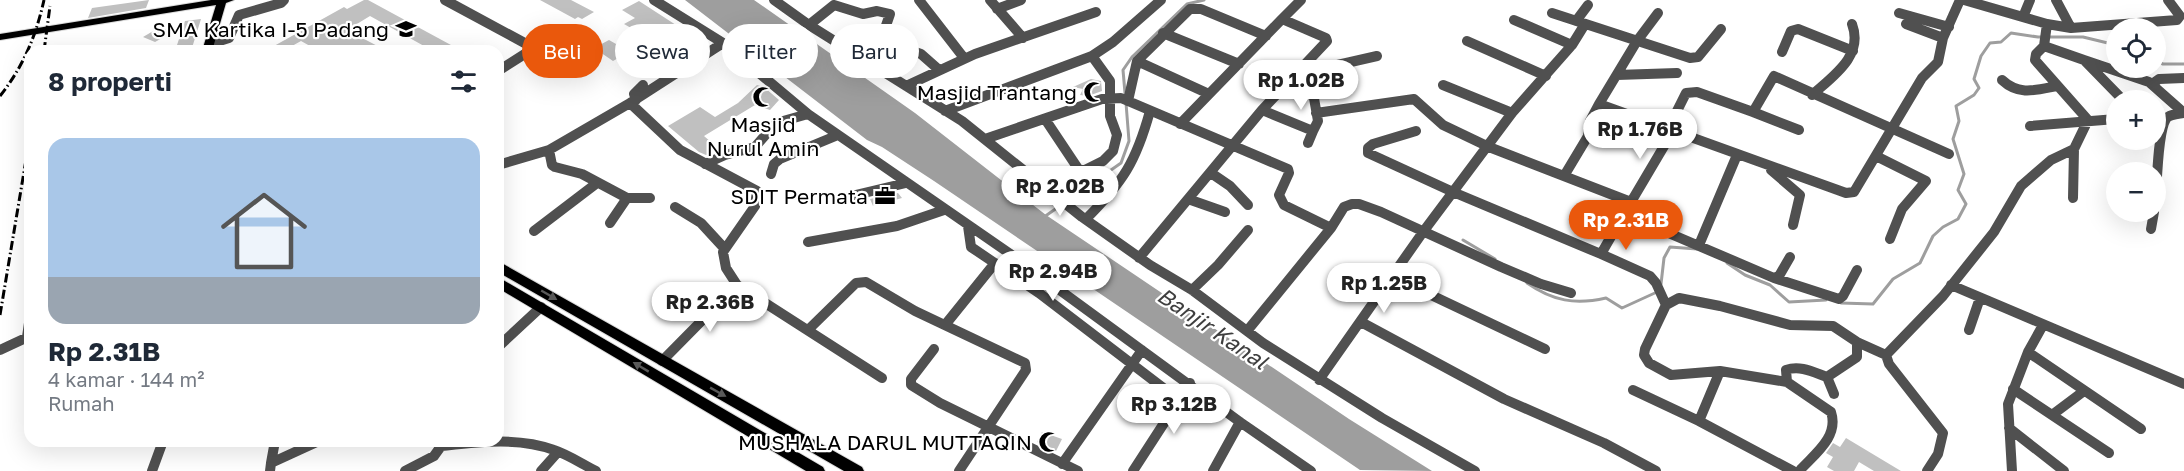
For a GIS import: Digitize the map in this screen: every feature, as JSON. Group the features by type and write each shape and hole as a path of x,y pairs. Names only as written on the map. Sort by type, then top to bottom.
{"main road":[{"path":"0,37 225,1 209,45"},
{"path":"504,269 857,471"},
{"path":"504,285 818,471"},
{"path":"618,353 632,342"},
{"path":"795,457 808,442"}],"street":[{"path":"217,45 226,43 239,15 281,3 284,0"},
{"path":"445,0 532,47 531,50 504,67"},
{"path":"654,0 722,42"},
{"path":"774,0 808,24"},
{"path":"919,0 964,58"},
{"path":"990,0 1023,38"},
{"path":"997,9 1020,0"},
{"path":"945,111 1092,56 1113,42 1161,0"},
{"path":"1180,124 1301,0"},
{"path":"1599,104 1850,193 1857,189 1922,78 1936,64 1943,38 1962,0 2047,24 2071,28 2175,21 2184,27"},
{"path":"2023,17 2030,0"},
{"path":"2056,0 2071,28"},
{"path":"2168,0 2180,16 2175,21"},
{"path":"810,24 833,5 863,14 877,11 890,14 881,40 921,54 938,69"},
{"path":"1319,380 1423,231 1489,147 1512,113 1572,45 1588,5"},
{"path":"1125,100 1137,61 1187,10 1194,8 1266,36"},
{"path":"906,87 964,58 1096,12"},
{"path":"1552,13 1696,58 1721,29"},
{"path":"1899,13 1949,27"},
{"path":"1564,176 1588,136 1590,121 1599,104 1637,41 1658,14"},
{"path":"1139,258 1262,110 1327,39 1282,19"},
{"path":"1514,20 1572,45"},
{"path":"1812,95 1840,68 1858,44 1857,32 1852,24"},
{"path":"1906,24 1943,38"},
{"path":"2047,24 2045,40 2035,60 2088,120"},
{"path":"1782,52 1791,31 1798,29 1853,51"},
{"path":"818,31 945,111 985,139 1084,218 1139,258 1192,290 1319,380 1475,471"},
{"path":"1164,33 1239,64"},
{"path":"2045,40 2084,60 2152,84 2184,113 2171,115 2166,119 2158,162"},
{"path":"1467,41 1546,75"},
{"path":"504,163 549,150 633,102 722,44"},
{"path":"1045,119 1079,170 1085,170 1103,161 1113,151 1118,135 1110,116 1108,98 1110,81 1092,56"},
{"path":"1297,73 1377,56"},
{"path":"2084,60 2113,90"},
{"path":"1137,61 1209,94"},
{"path":"1297,73 1312,87 1318,123 1308,143"},
{"path":"1617,75 1677,73"},
{"path":"1754,112 1774,76 1812,95 1949,154"},
{"path":"765,78 808,114 1311,471"},
{"path":"2152,84 2159,79 2184,78"},
{"path":"2002,80 2011,89 2019,92 2057,86"},
{"path":"1312,87 1350,81"},
{"path":"643,85 634,94 633,102 670,142 705,164 757,191 758,195 753,210 724,248"},
{"path":"1443,86 1512,113"},
{"path":"1600,254 1673,131 1672,121 1688,92 1697,92 1799,130"},
{"path":"985,139 1108,98 1125,100 1288,170 1289,173 1279,195 1284,205 1331,228"},
{"path":"1316,114 1414,99 1443,125 1489,147 1631,202"},
{"path":"1262,110 1313,131"},
{"path":"1084,218 1112,193 1130,168 1137,154 1150,111"},
{"path":"705,164 724,155 755,147 776,123 808,114"},
{"path":"2030,126 2106,119"},
{"path":"2073,198 2074,149 2088,120"},
{"path":"1416,131 1373,144 1368,148 1368,153 1650,276 1665,302 1645,348 1644,355 1649,363 1659,370 1680,376 1720,371 1787,382 1826,407 1834,418 1834,426 1827,440 1799,471 1633,390"},
{"path":"771,174 774,164 780,159 838,135"},
{"path":"1886,355 1951,285 1994,232 2021,186 2051,160 2074,149"},
{"path":"549,150 552,165 582,174 627,198 650,198"},
{"path":"1699,245 1737,154"},
{"path":"1876,156 1926,181 1902,209 1890,239"},
{"path":"1767,165 1800,195 1792,225"},
{"path":"1211,173 1243,197 1248,205"},
{"path":"534,231 597,183"},
{"path":"847,197 906,183"},
{"path":"609,223 627,198"},
{"path":"1188,199 1225,212"},
{"path":"1247,331 1331,228 1344,207 1359,204 1541,284 1571,293"},
{"path":"675,207 701,223 724,248 726,268 738,285 882,378"},
{"path":"808,242 897,226 944,210"},
{"path":"1624,214 1774,278 1839,299 1843,296 1857,270"},
{"path":"2151,229 2152,222"},
{"path":"968,226 971,247 1039,293 1179,400"},
{"path":"1192,290 1218,266 1248,230"},
{"path":"1774,278 1779,276 1790,257"},
{"path":"945,325 995,263"},
{"path":"1391,276 1545,349"},
{"path":"809,329 856,283 863,281 945,325 1015,358 1026,366 989,428 959,471"},
{"path":"662,361 738,285"},
{"path":"1951,285 2184,384"},
{"path":"1969,330 1980,297"},
{"path":"1665,302 1679,298 1720,306 1790,325 1828,325 1886,355 1889,364 1943,433 1938,454 1927,471"},
{"path":"504,341 541,307"},
{"path":"1361,322 1504,399 1604,443 1656,471"},
{"path":"2012,471 2007,414 2013,389 2028,352 2043,324"},
{"path":"0,350 24,338"},
{"path":"1787,382 1786,370 1791,367 1827,377 1840,370 1857,357 1857,342"},
{"path":"934,349 911,379 911,385 940,403 1078,471"},
{"path":"1062,464 1142,350"},
{"path":"2028,352 2141,429"},
{"path":"1699,421 1720,371"},
{"path":"1827,377 1834,394"},
{"path":"1133,471 1190,383"},
{"path":"2013,389 2109,453"},
{"path":"2052,415 2084,391"},
{"path":"1213,471 1240,422"},
{"path":"2009,428 2064,471"},
{"path":"504,443 538,446 558,452 596,471"},
{"path":"153,471 161,447"},
{"path":"271,467 274,447"},
{"path":"271,467 308,447"},
{"path":"405,471 419,467 434,456 441,447"},
{"path":"541,471 558,452"}],"water":[{"path":"685,0 754,0 788,24 722,24 722,28"},
{"name":"Banjir Kanal","path":"818,45 830,53 830,78 865,78 915,113 1046,215 1349,419 1432,471 1360,470 934,181 882,147 867,140 786,78 818,78"}],"building":[{"path":"149,0 146,8 88,18 92,8"},
{"path":"368,0 451,45 422,45 370,16 347,30 376,45 308,45 301,41 294,45 276,45 344,7 347,9"},
{"path":"540,0 571,0 594,12 582,19 578,17 575,19"},
{"path":"639,1 674,24 624,24 635,18 622,10"},
{"path":"201,19 193,45 177,45 185,21"},
{"path":"160,27 173,32 155,42 143,37"},
{"path":"609,40 615,43 615,60 613,61 603,54 603,43"},
{"name":"Masjid Trantang","path":"1091,79 1101,81 1102,91 1088,96 1080,95 1083,89 1073,87"},
{"path":"757,85 764,87 779,100 770,110 755,105 704,136 719,149 712,153 706,155 699,152 668,126 700,107 715,117 738,103"},
{"path":"898,193 902,198 873,206 870,199"},
{"name":"MUSHALA DARUL MUTTAQIN","path":"1042,432 1062,439 1056,451 1037,442"},
{"path":"1846,438 1901,471 1874,471 1859,462 1854,471 1834,471 1827,467 1833,457 1826,453 1833,443 1840,447"}],"waterway":[{"path":"1125,93 1123,70 1132,57 1187,4 1204,0"},
{"path":"1841,303 1873,304 1893,279 1920,263 1933,236 1943,227 1958,219 1966,204 1958,190 1964,174 1953,139 1959,121 1956,106 1974,95 1979,88 1974,79 1981,56 1990,43 2001,42 2011,33 2038,37 2083,37 2106,43"},
{"path":"2166,64 2184,64"},
{"path":"1044,217 1121,163 1129,141 1126,103"},
{"path":"1463,240 1495,259"},
{"path":"1661,284 1664,258 1670,247 1697,249"},
{"path":"1727,263 1745,275 1770,285 1789,302 1826,300"},
{"path":"1527,283 1555,298 1574,301 1606,298 1622,308 1657,292"}],"railway":[{"path":"30,45 44,0"},
{"path":"45,45 50,6"},
{"path":"0,96 24,58"},
{"path":"0,315 24,172"}],"place":[{"name":"SMA Kartika I-5 Padang","path":"406,29"},
{"name":"Masjid Trantang","path":"1094,92"},
{"name":"Masjid Nurul Amin","path":"763,97"},
{"name":"SDIT Permata","path":"885,196"},
{"name":"MUSHALA DARUL MUTTAQIN","path":"1049,442"}]}
